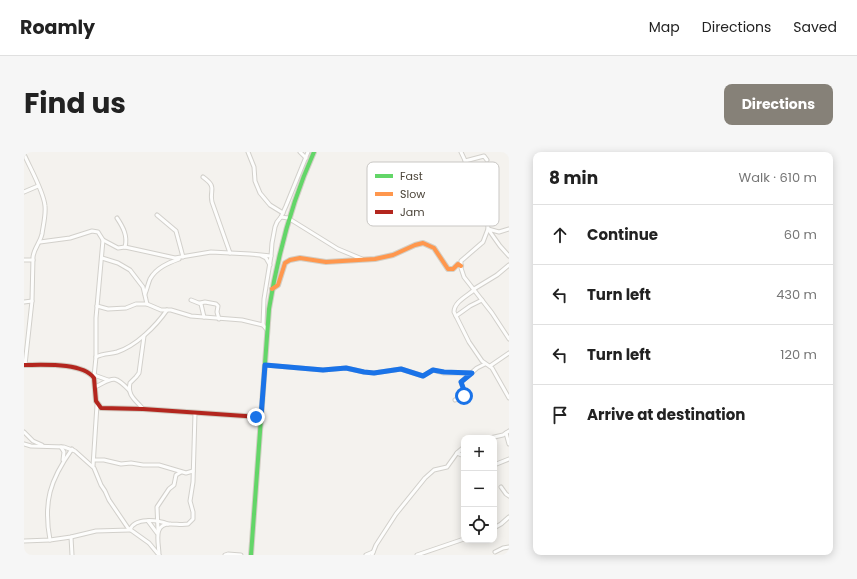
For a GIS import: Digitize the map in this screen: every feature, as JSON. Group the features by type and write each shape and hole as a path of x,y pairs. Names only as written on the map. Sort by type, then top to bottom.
{"street":[{"path":"29,152 24,154 44,201 45,207 40,242 34,251 32,301 25,365 76,368 87,370 94,376 108,380"},
{"path":"248,152 254,167 255,182 260,194 270,205 282,215 338,249 363,260"},
{"path":"300,152 306,158"},
{"path":"263,325 265,287 277,222 282,215 308,152"},
{"path":"251,555 267,330 272,289 278,256 288,218 296,193 314,152"},
{"path":"462,152 465,161 484,156 487,160"},
{"path":"203,177 211,185 213,190 211,198 212,202 230,253"},
{"path":"24,192 38,186"},
{"path":"157,215 176,231 183,257"},
{"path":"117,218 126,236 125,247"},
{"path":"488,226 486,238 462,260 461,266 464,277 498,321 509,339"},
{"path":"488,229 499,232 509,229"},
{"path":"488,229 509,256"},
{"path":"40,242 70,238 92,231 98,232 103,240 117,247 125,247 165,256 183,257"},
{"path":"93,466 97,405 95,400 94,376 96,357 95,332 103,240"},
{"path":"272,289 278,285 285,263 292,259 307,259 324,262 370,260 388,257 425,243 434,248 448,269 453,269 459,264 461,266"},
{"path":"145,294 149,280 153,274 160,268 183,257 205,252 271,256"},
{"path":"262,255 266,258 270,265"},
{"path":"102,258 118,263 130,270 143,288 146,304"},
{"path":"24,260 33,260"},
{"path":"509,265 497,276 474,290 454,308 454,312 469,342 485,364 490,366 509,398"},
{"path":"191,300 200,303 205,302 216,304 218,306 217,312 219,319"},
{"path":"456,316 482,300"},
{"path":"24,302 32,301"},
{"path":"200,303 204,317"},
{"path":"97,306 108,309 126,308 136,304 146,304 161,310 191,316 248,321 263,325 267,330"},
{"path":"96,357 102,354 122,350 144,336 167,310"},
{"path":"129,390 130,383 138,373 144,336"},
{"path":"490,366 509,353"},
{"path":"455,400 464,396 465,393 461,382 485,364"},
{"path":"265,365 323,370 346,368 374,373 401,369 423,376 433,370 472,373"},
{"path":"95,387 108,380 114,379 119,381 129,390 133,398 144,408"},
{"path":"97,405 101,408 112,409 144,408 261,417"},
{"path":"130,530 136,523 140,522 148,521 184,525 191,522 193,519 190,501 193,471 195,413"},
{"path":"24,432 33,441 42,445"},
{"path":"497,436 507,432 509,444"},
{"path":"24,444 31,446 61,446 72,449 93,466 101,486 109,500 130,530 149,543 159,555"},
{"path":"61,446 64,452 63,462"},
{"path":"50,540 47,524 48,499 52,484 63,462 72,449"},
{"path":"366,555 372,553 396,514 425,478 434,470 447,467 461,450"},
{"path":"457,453 461,455"},
{"path":"497,464 509,459"},
{"path":"94,460 104,460 121,464 131,462 143,465 159,465 186,473 193,471"},
{"path":"159,555 157,507 169,489 174,485 176,475 181,472"},
{"path":"501,487 509,496"},
{"path":"497,526 509,517"},
{"path":"148,521 158,532"},
{"path":"158,532 160,528 168,524"},
{"path":"24,541 50,540 96,531 130,530"},
{"path":"71,537 72,555"},
{"path":"417,555 461,540"},
{"path":"495,552 509,547"},
{"path":"225,555 241,555"}],"traffic: fast":[{"path":"251,555 269,309 286,229 314,152"}],"traffic: slow":[{"path":"272,289 278,285 285,263 290,260 300,258 326,262 375,259 393,255 423,243 434,248 448,269 453,269 458,264 461,266"}],"traffic: jam":[{"path":"24,365 51,365 81,369 94,378 96,401 101,408 143,409 261,417"}],"route":[{"path":"256,417 261,417 265,365 323,370 346,368 374,373 404,369 421,376 425,376 432,370 439,372 472,373 461,382 465,393 464,396"}]}
